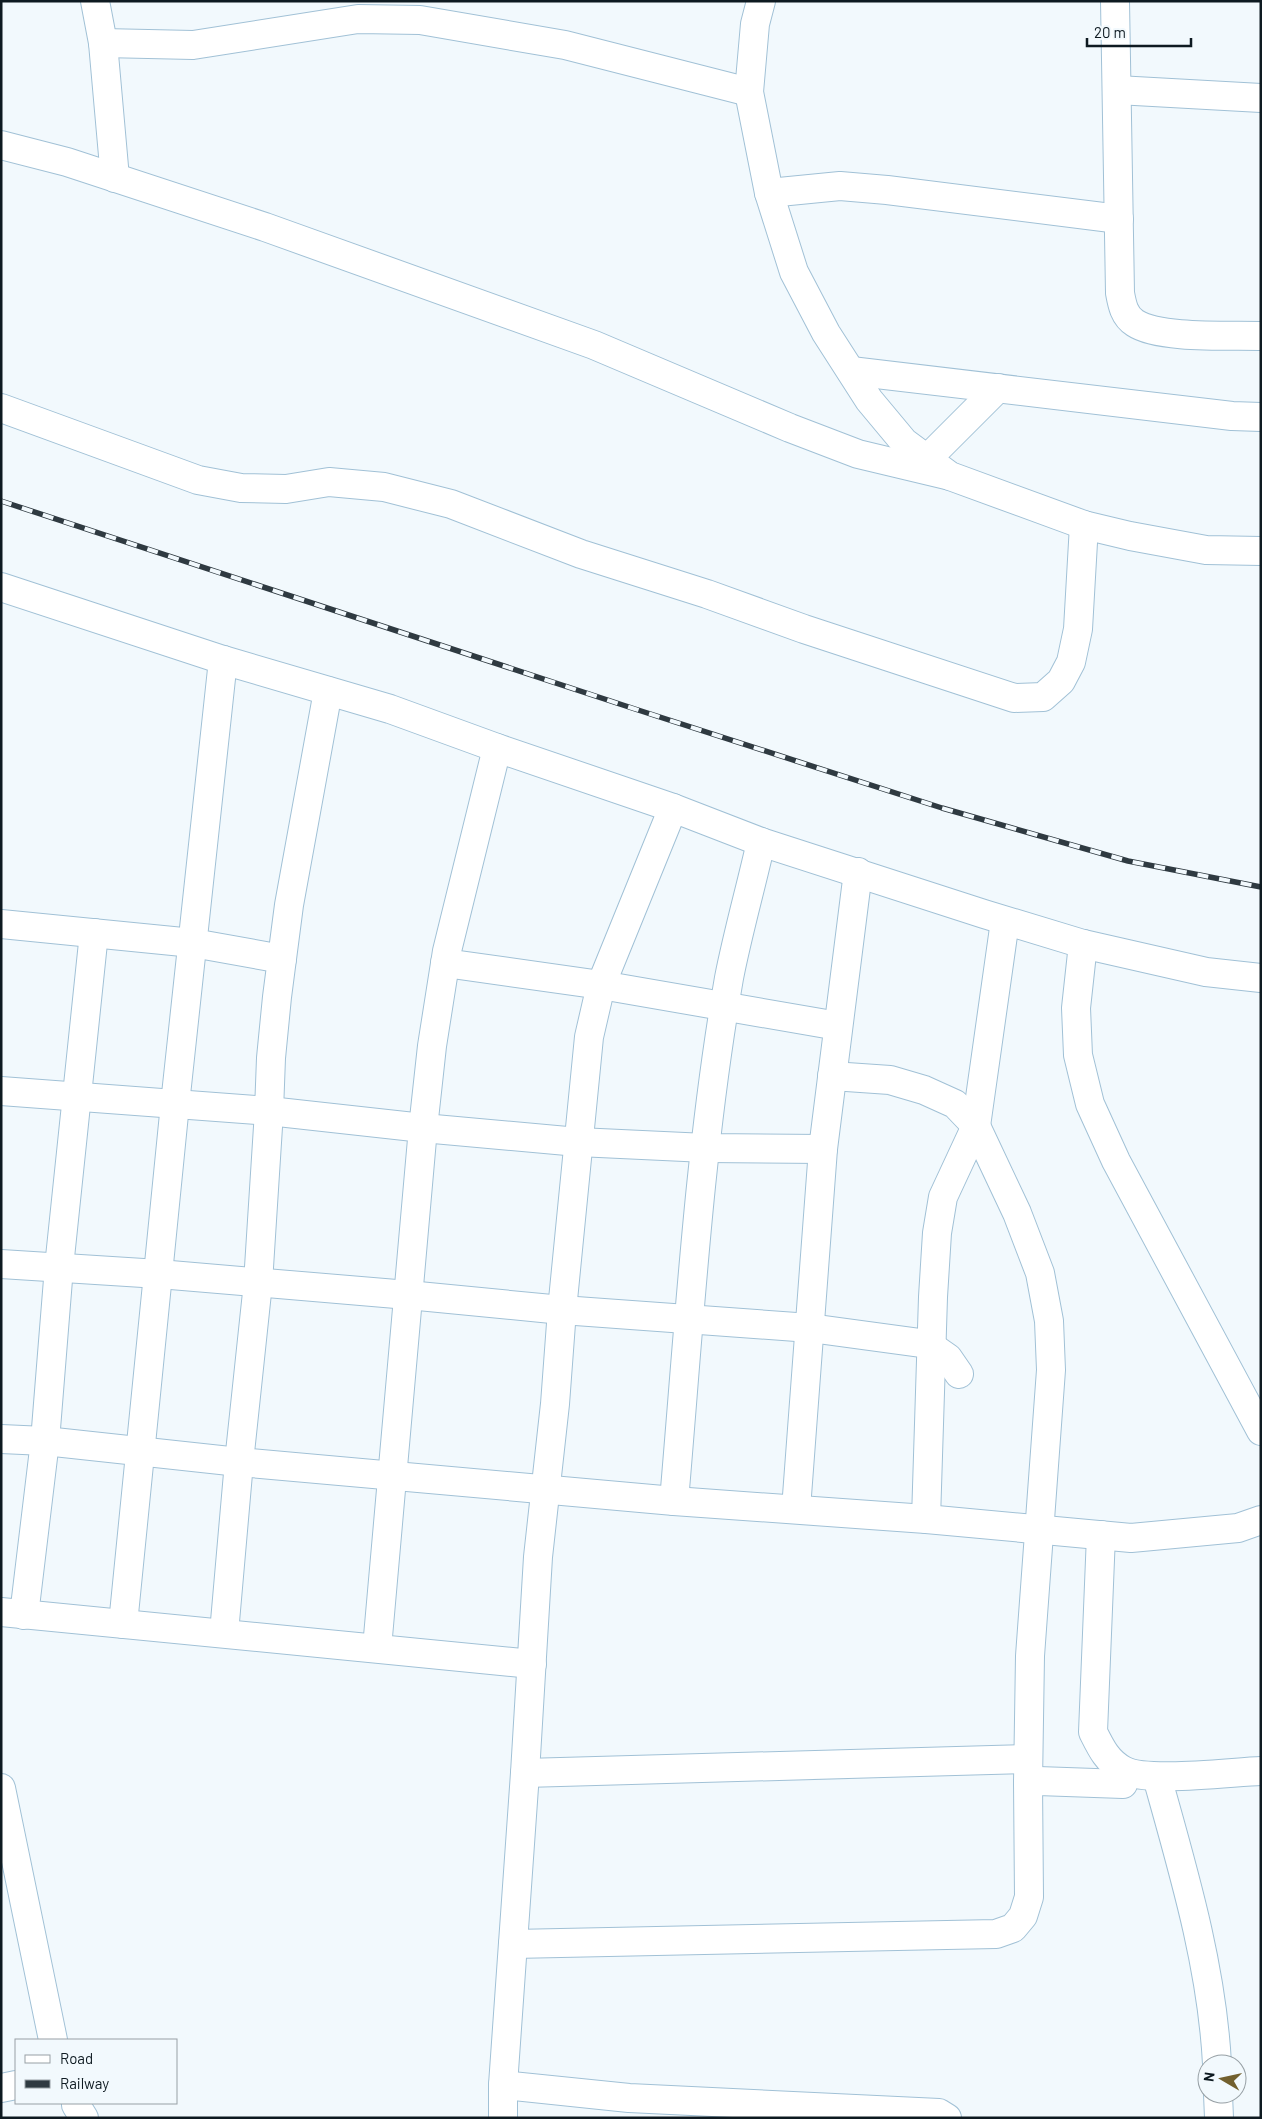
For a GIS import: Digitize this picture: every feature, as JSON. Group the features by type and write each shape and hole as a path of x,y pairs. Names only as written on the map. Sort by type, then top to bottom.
{"street":[{"path":"95,1 103,43 115,178"},
{"path":"761,1 755,24 749,92 770,193 794,272 826,333 869,400 904,442 950,476"},
{"path":"1115,1 1120,292 1124,310 1134,323 1159,331 1261,336"},
{"path":"103,43 194,45 358,18 420,20 565,45 749,92"},
{"path":"1117,90 1261,98"},
{"path":"1,144 67,162 265,227 594,345 790,428 858,454 950,476 1084,525 1130,536 1206,550 1261,551"},
{"path":"770,193 840,186 887,190 1119,219"},
{"path":"851,371 1261,418"},
{"path":"927,459 998,388"},
{"path":"1,408 198,480 241,488 286,488 329,482 384,486 451,504 581,554 707,594 804,629 1014,698 1043,697 1061,681 1071,662 1078,629 1084,525"},
{"path":"1,587 223,660 390,709 673,808 762,842 1005,921 1083,944 1206,972 1261,978"},
{"path":"123,1624 175,1104 223,660"},
{"path":"224,1633 239,1462 258,1283 271,1058 289,905 328,691"},
{"path":"377,1648 422,1128 432,1046 445,963 497,748"},
{"path":"490,2118 502,2117 538,1557 555,1404 562,1310 589,1037 601,985 673,808"},
{"path":"674,1501 706,1148 730,976 762,842"},
{"path":"796,1509 823,1149 858,872"},
{"path":"926,1519 937,1233 943,1197 976,1126 1005,921"},
{"path":"1,924 192,943 282,959"},
{"path":"94,933 59,1267 45,1442 13,1614 532,1664"},
{"path":"1083,944 1076,1008 1078,1055 1090,1104 1116,1161 1261,1431"},
{"path":"445,963 601,985 838,1026"},
{"path":"512,1944 996,1934 1013,1928 1023,1916 1029,1897 1028,1771 1030,1656 1050,1370 1050,1322 1040,1273 1024,1230 976,1126 955,1104 924,1090 890,1080 832,1076"},
{"path":"1,1091 269,1111 422,1128 578,1142 706,1148 823,1149"},
{"path":"1,1264 159,1274 562,1310 810,1328 928,1344 948,1358 959,1374"},
{"path":"1,1439 674,1501 926,1519 1131,1538 1238,1528 1261,1520"},
{"path":"1101,1535 1093,1732 1104,1755 1124,1771 1157,1776 1261,1770"},
{"path":"525,1773 1028,1771 1038,1782 1123,1784"},
{"path":"1157,1776 1190,1900 1208,1990 1216,2054"},
{"path":"1,1788 52,2039"},
{"path":"1,2088 15,2085"},
{"path":"503,2085 629,2098 939,2114 948,2118"},
{"path":"1218,2104 1219,2118"}],"railway":[{"path":"1,501 942,808 1128,861 1261,887"}]}
